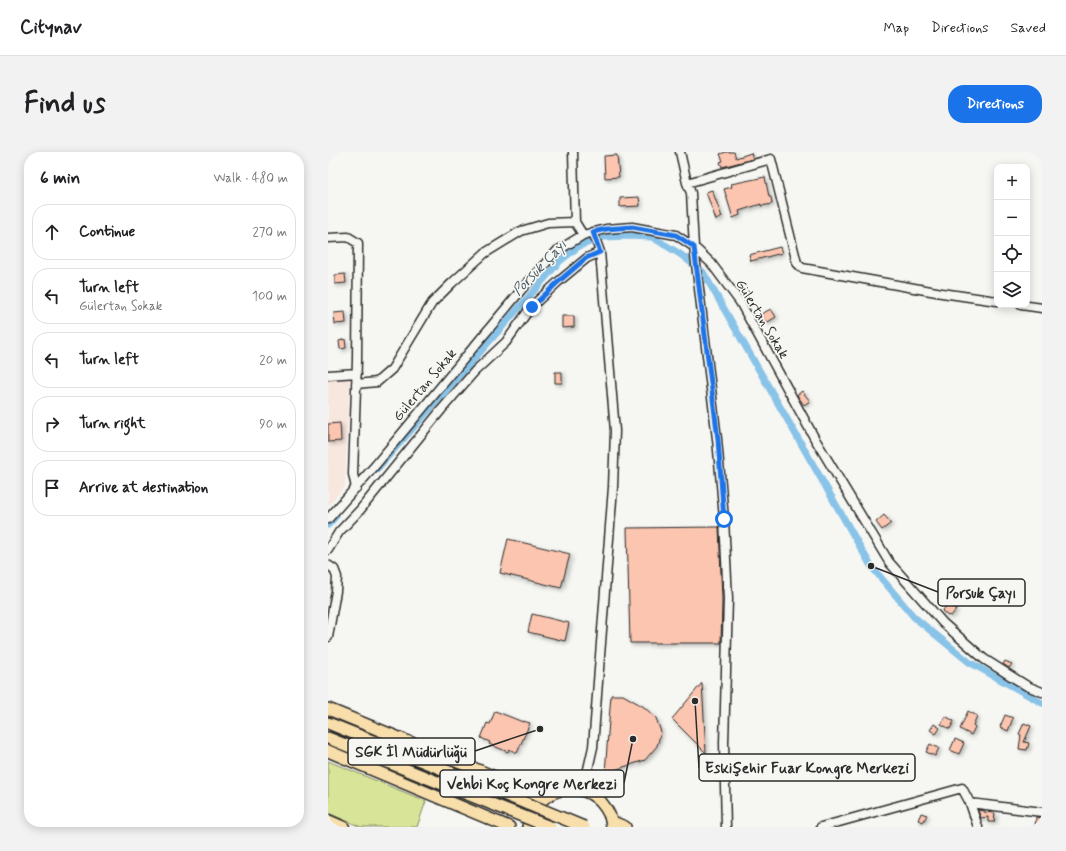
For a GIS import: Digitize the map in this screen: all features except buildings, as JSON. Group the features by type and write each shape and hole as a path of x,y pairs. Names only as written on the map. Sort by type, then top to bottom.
{"highway":[{"path":"328,709 544,797"},
{"path":"328,723 584,827"},
{"path":"328,738 550,827"},
{"path":"328,750 509,827"},
{"path":"528,827 529,820 535,807 544,797 556,791 570,788 584,791 596,797 606,808 612,824 625,827"}],"main road":[{"path":"328,820 344,827"}],"street":[{"path":"573,152 575,222 583,235"},
{"path":"680,152 687,183 691,193 694,247 718,439 724,527 728,599 724,743 726,827"},
{"path":"687,183 770,155 796,263 802,268 942,293 994,301"},
{"path":"356,384 377,382 392,369 432,303 485,253 521,231 548,223 575,222"},
{"name":"Gülertan Sokak","path":"328,519 356,488 527,283 557,251 583,235 606,229 632,227 676,235 694,247 711,263 740,302 815,439 889,562 943,623 984,659 1027,686 1042,692"},
{"path":"584,791 593,747 613,487 615,431 600,252 593,233"},
{"path":"328,238 348,237 358,243 357,373 353,474 356,488"},
{"path":"328,550 339,532 360,510 442,409 475,371 506,342 532,307 586,258 600,252"},
{"path":"1030,306 1042,308"},
{"path":"328,375 357,373"},
{"path":"328,565 334,569 337,577 328,637"},
{"path":"821,827 962,788 970,804 978,827"},
{"path":"970,804 1042,812"}],"shaded area":[{"path":"350,376 345,486 328,506 328,378"}],"green space":[{"path":"328,761 426,801 417,827 361,827 328,813"}],"waterway":[{"name":"Porsuk Çayı","path":"376,470 560,261 579,246 604,237 652,237 680,254 703,272 871,566 914,617 969,662 1042,703"},
{"name":"Porsuk Çayı","path":"328,525 336,516"}],"place":[{"name":"Porsuk Çayı","path":"871,566"},
{"name":"Eskişehir Fuar Kongre Merkezi","path":"695,701"},
{"name":"SGK İl Müdürlüğü","path":"540,729"},
{"name":"Vehbi Koç Kongre Merkezi","path":"633,739"}],"route":[{"path":"532,307 586,258 600,252 593,232 606,229 632,227 676,235 694,247 718,439 724,519"}]}
